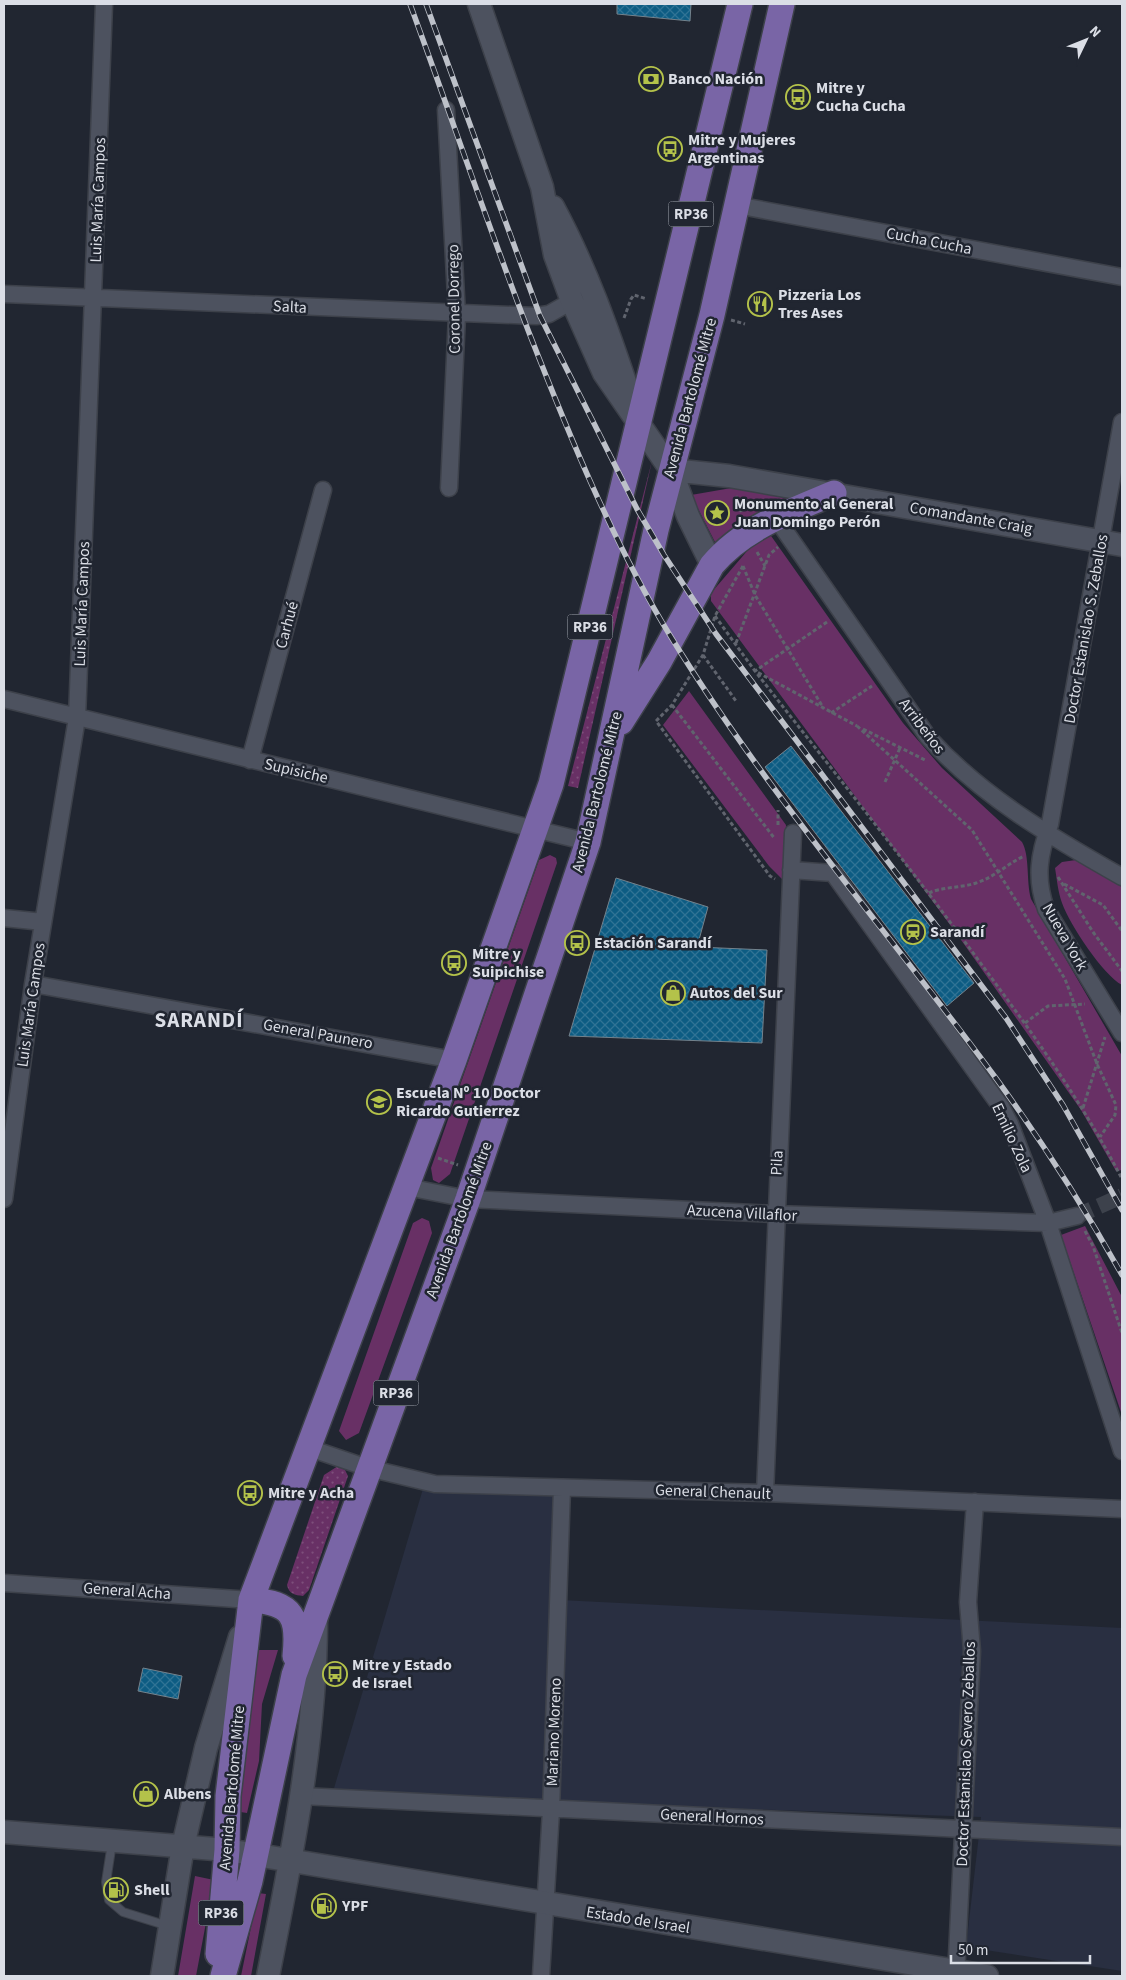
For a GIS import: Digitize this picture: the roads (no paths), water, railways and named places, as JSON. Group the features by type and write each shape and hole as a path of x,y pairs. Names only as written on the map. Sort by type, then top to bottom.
{"main road":[{"path":"479,4 542,187 555,255 572,301 604,373 671,470 688,516 712,565"},
{"name":"Avenida Bartolomé Mitre","path":"162,1976 183,1846 206,1748 251,1600 454,1060 551,784 640,424 740,4"},
{"name":"Avenida Bartolomé Mitre","path":"223,1976 250,1881 294,1675 368,1468 468,1199 588,842 671,470 712,315 782,4"},
{"path":"542,187 575,248 586,273 640,424"},
{"name":"Comandante Craig","path":"671,470 729,476 834,493 1112,543"},
{"path":"610,739 658,662 712,565 724,551 782,528 834,493"},
{"path":"251,1600 277,1605 287,1609 294,1617 297,1635 294,1675"},
{"name":"Avenida Bartolomé Mitre","path":"216,1976 227,1850 228,1796 251,1600"},
{"name":"Avenida Bartolomé Mitre","path":"268,1976 302,1796 316,1676 316,1615"},
{"name":"Estado de Israel","path":"4,1832 227,1850 956,1974 987,1976"}],"street":[{"name":"Luis María Campos","path":"4,1200 33,984 77,718 95,298 104,4"},
{"name":"Coronel Dorrego","path":"446,110 457,314 449,488"},
{"name":"Cucha Cucha","path":"736,205 1122,278"},
{"name":"Salta","path":"4,294 536,316 549,314 572,301"},
{"name":"Doctor Estanislao S. Zeballos","path":"1046,834 1112,543 1122,422"},
{"name":"Carhué","path":"250,760 323,490"},
{"name":"Arribeños","path":"782,528 928,737 949,761 1046,834 1122,877"},
{"name":"Supisiche","path":"4,699 588,842"},
{"name":"Pila","path":"765,1493 775,1214 793,833"},
{"name":"Nueva York","path":"1046,834 1040,852 1038,870 1040,891 1046,909 1122,1033"},
{"name":"Emilio Zola","path":"791,870 833,873 1001,1106 1048,1223 1122,1451"},
{"path":"4,918 43,922"},
{"name":"General Paunero","path":"33,984 454,1060"},
{"name":"Azucena Villaflor","path":"407,1187 468,1199 775,1214 1048,1223 1077,1216"},
{"name":"General Chenault","path":"309,1448 368,1468 435,1484 765,1493 1122,1509"},
{"name":"Mariano Moreno","path":"541,1976 551,1810 562,1488"},
{"name":"Doctor Estanislao Severo Zeballos","path":"956,1974 972,1651 968,1602 975,1502"},
{"name":"General Acha","path":"4,1583 251,1600"},
{"name":"General Hornos","path":"302,1796 551,1810 1122,1837"}],"lane":[{"path":"112,1840 106,1882 109,1900 123,1912 171,1927"}],"tunnel":[{"path":"1077,1216 1122,1196"}],"railway":[{"path":"410,4 543,369 593,487 650,601 708,694 787,806 954,1022 1012,1101 1077,1199 1122,1275"},
{"path":"426,4 540,316 637,509 664,555 716,634 1006,1018 1063,1105 1122,1210"}],"place":[{"name":"Banco Nación","path":"651,79"},
{"name":"Mitre y Cucha Cucha","path":"798,97"},
{"name":"Mitre y Mujeres Argentinas","path":"670,149"},
{"name":"Pizzeria Los Tres Ases","path":"760,304"},
{"name":"Monumento al General Juan Domingo Perón","path":"717,513"},
{"name":"Sarandí","path":"913,932"},
{"name":"Estación Sarandí","path":"577,943"},
{"name":"Mitre y Suipichise","path":"454,963"},
{"name":"Autos del Sur","path":"673,993"},
{"name":"Escuela Nº 10 Doctor Ricardo Gutierrez","path":"379,1102"},
{"name":"Mitre y Acha","path":"250,1493"},
{"name":"Mitre y Estado de Israel","path":"335,1674"},
{"name":"Albens","path":"146,1794"},
{"name":"Shell","path":"116,1890"},
{"name":"YPF","path":"324,1906"}],"district":[{"name":"SARANDÍ","path":"199,1020"}]}
